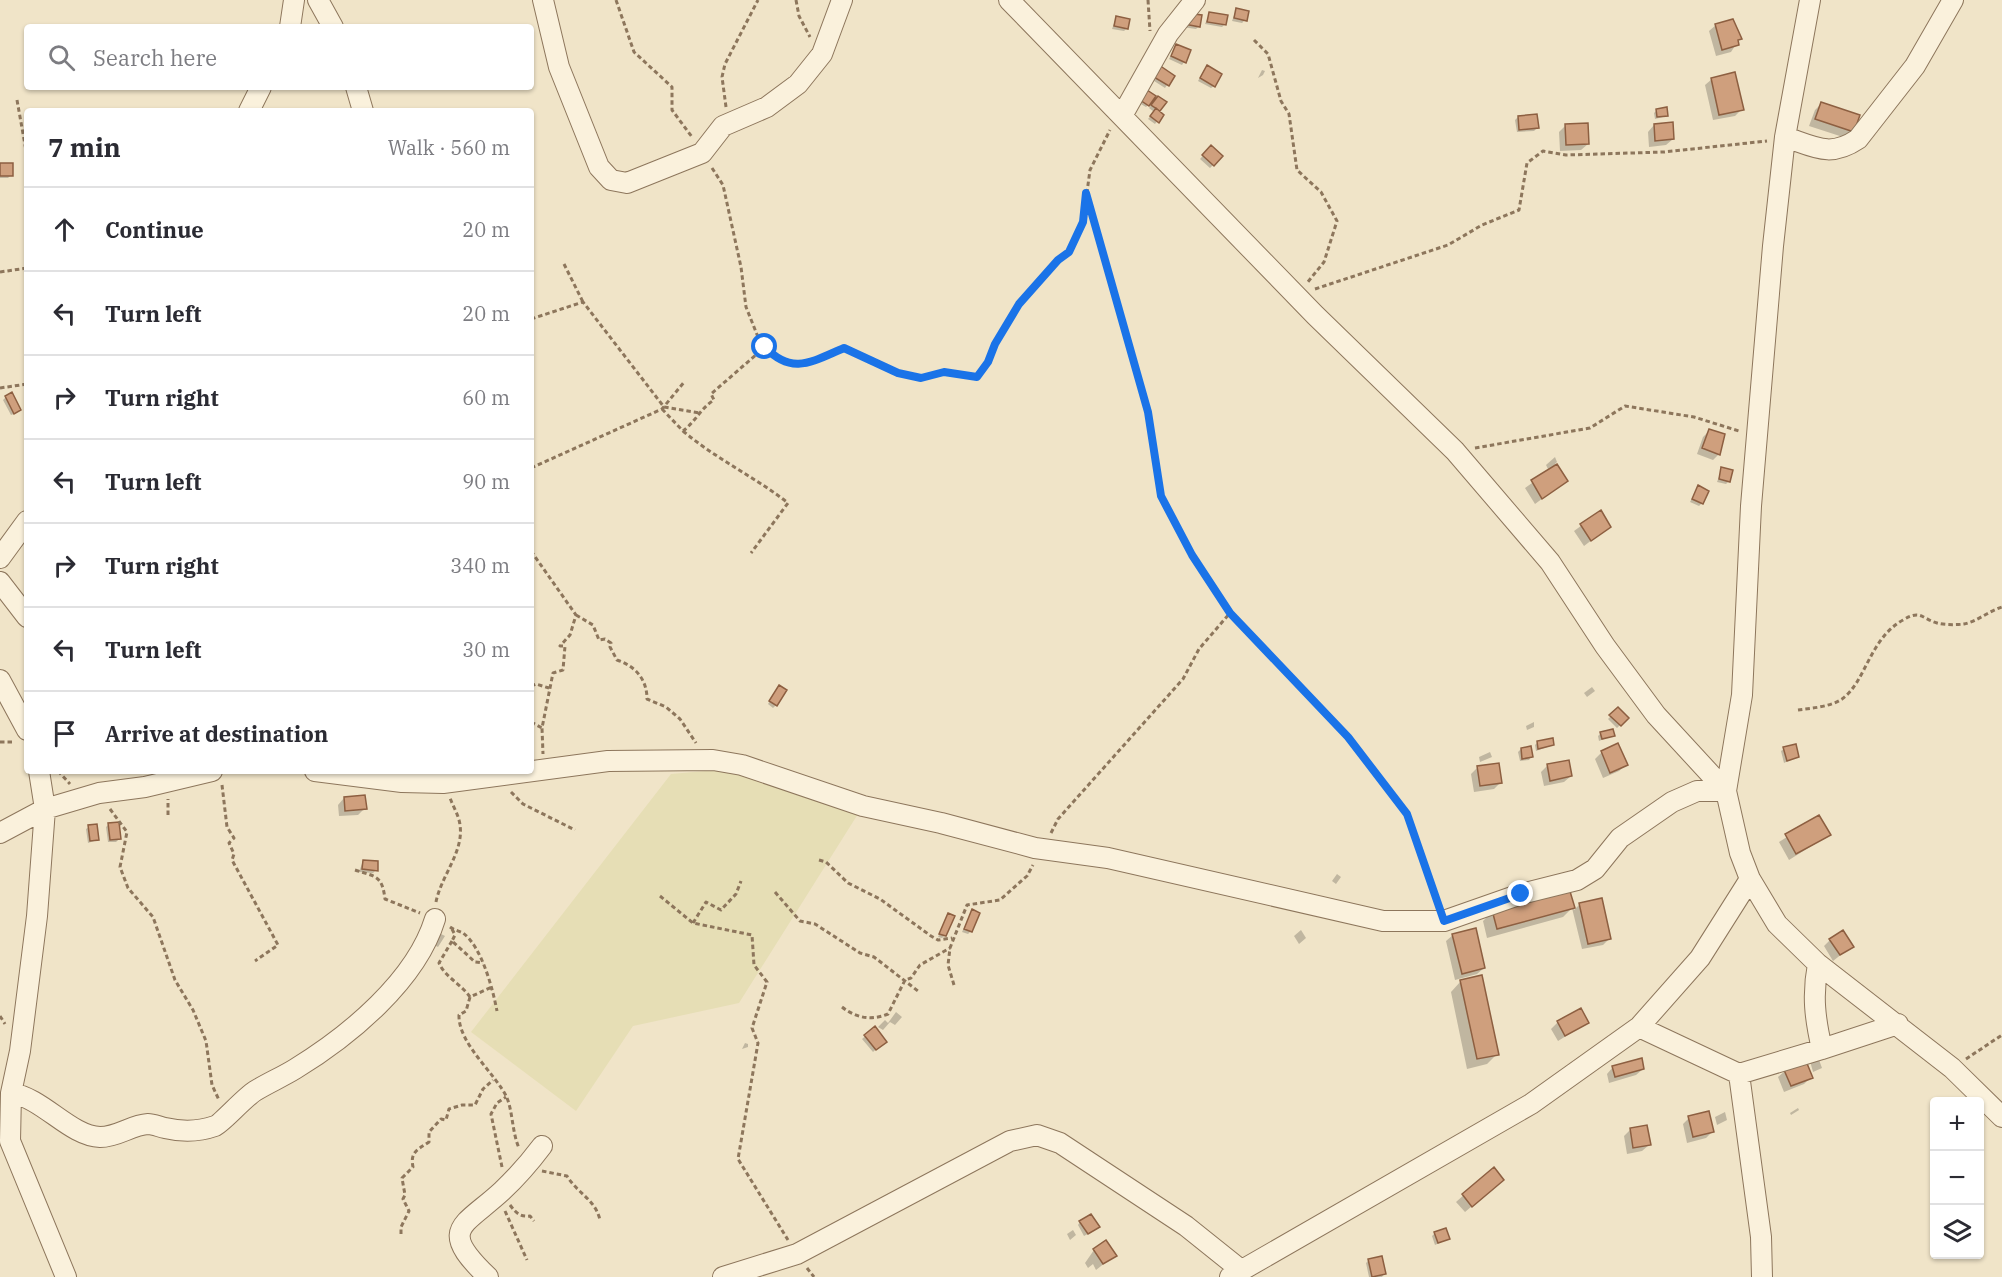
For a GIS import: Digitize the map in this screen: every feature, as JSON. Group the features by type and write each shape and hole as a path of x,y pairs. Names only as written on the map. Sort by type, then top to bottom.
{"street":[{"path":"290,24 294,0"},
{"path":"318,0 331,24"},
{"path":"543,0 559,67 599,167 611,180 627,183 702,153 723,126 766,107 798,84 822,54 842,0"},
{"path":"1009,0 1123,114 1296,296 1455,451 1550,562 1605,646 1656,715 1726,791"},
{"path":"1123,114 1168,34 1195,0"},
{"path":"1810,0 1785,137 1773,246 1751,506 1742,695 1726,791 1740,853 1750,879 1777,924 1818,964 1952,1068 2002,1117"},
{"path":"1785,137 1829,152 1846,147 1858,139 1916,66 1953,0"},
{"path":"250,108 260,90"},
{"path":"357,90 362,108"},
{"path":"0,558 24,525"},
{"path":"0,582 24,613"},
{"path":"0,680 24,724"},
{"path":"534,771 608,761 713,760 742,765 863,806 941,822 1035,848 1108,858 1383,921 1444,921 1521,894 1577,880 1595,869 1620,838 1672,802 1697,791 1726,791"},
{"path":"39,774 45,809 37,916 20,1051 12,1093 10,1141 66,1277"},
{"path":"339,774 402,782 443,783 514,774"},
{"path":"0,833 45,809 99,793 217,776"},
{"path":"723,1277 797,1254 1010,1141 1037,1135 1060,1143 1186,1226 1236,1273 1531,1104 1639,1027 1700,958 1750,879"},
{"path":"12,1093 30,1098 77,1129 98,1137 121,1135 148,1124 178,1131 196,1131 218,1125 232,1108 255,1091 330,1046 393,989 413,965 435,919"},
{"path":"1818,964 1814,985 1814,1012 1822,1049"},
{"path":"1639,1027 1739,1074 1898,1024"},
{"path":"1739,1074 1761,1237 1762,1277"},
{"path":"488,1277 467,1257 460,1244 460,1228 473,1213 501,1192 542,1146"}],"path":[{"path":"616,0 634,52 672,87 672,110 723,185 741,267 746,307 760,342 776,359 804,365 844,348 898,373 921,378 944,372 977,377 988,362 995,344 1019,304 1058,260 1069,252 1083,222 1090,170 1113,125 1123,114"},
{"path":"723,126 726,106 722,77 725,64 758,0"},
{"path":"796,0 803,28 822,54"},
{"path":"1254,40 1268,54 1281,101 1289,114 1297,170 1321,192 1337,221 1324,262 1296,296"},
{"path":"17,100 24,139"},
{"path":"1296,296 1448,245 1482,225 1519,210 1527,163 1543,151 1566,155 1664,152 1707,145 1750,144 1785,137"},
{"path":"1086,193 1148,412 1161,496 1192,555 1230,613 1348,737 1407,814 1444,921"},
{"path":"564,264 583,302 683,431 710,454 767,487 788,503 751,553"},
{"path":"0,272 24,268"},
{"path":"534,318 583,302"},
{"path":"683,431 698,419 703,407 714,400 711,394 765,347"},
{"path":"534,467 663,408 685,381"},
{"path":"0,387 24,384"},
{"path":"1455,451 1590,428 1625,406 1694,417 1758,436"},
{"path":"663,408 700,413"},
{"path":"534,555 576,615 593,625 599,640 605,639 611,643 610,648 617,660 632,666 647,687 647,699 666,706 680,719 693,741 713,760"},
{"path":"1798,710 1816,708 1843,698 1852,687 1874,647 1900,621 1912,615 1925,615 1936,623 1966,624 2002,607"},
{"path":"1058,851 1051,834 1058,819 1184,679 1199,649 1230,613"},
{"path":"537,764 543,754 542,728 549,688 553,673 563,670 566,646 560,646 570,635 576,615"},
{"path":"534,685 549,688"},
{"path":"534,724 542,728"},
{"path":"217,776 227,826 234,838 229,843 234,854 232,860 278,945 255,961"},
{"path":"499,776 503,784 524,804 575,830"},
{"path":"435,919 436,899 453,863 460,834 460,823 443,783"},
{"path":"99,793 126,832 120,867 128,888 153,917 175,980 193,1010 206,1041 212,1085 219,1099 218,1125"},
{"path":"954,985 948,965 950,948 968,905 1000,900 1027,876 1034,864 1035,848"},
{"path":"819,860 826,862 848,884 880,899 931,936 938,940 952,939"},
{"path":"355,870 379,878 383,884 385,899 435,919 464,934 483,963 493,986 497,1011"},
{"path":"693,923 706,902 721,910 736,894 741,881"},
{"path":"775,892 800,921 815,924 860,953 874,957 918,991"},
{"path":"660,896 693,923 752,936 754,966 767,982 752,1028 758,1042 738,1159 797,1254 814,1277"},
{"path":"453,929 452,941 439,963 442,970 463,986 470,997 466,1011 459,1015 459,1022 477,1058"},
{"path":"452,941 475,962 483,963"},
{"path":"842,1007 858,1018 878,1018 888,1014 905,980 911,978 920,965 950,948"},
{"path":"470,997 493,986"},
{"path":"1952,1068 2002,1035"},
{"path":"401,1234 401,1227 409,1211 403,1199 405,1195 402,1178 413,1167 411,1157 414,1152 429,1142 429,1132 441,1119 446,1120 449,1109 462,1104 475,1105 483,1089 493,1080"},
{"path":"501,1192 502,1204 527,1260"}],"shaded area":[{"path":"728,769 863,806 739,1003 633,1026 576,1111 471,1032 671,774"}],"building":[{"path":"1236,8 1249,11 1247,21 1234,18"},
{"path":"1209,12 1228,15 1226,25 1207,22"},
{"path":"1186,13 1202,15 1200,27 1184,24"},
{"path":"1116,16 1130,19 1128,29 1114,26"},
{"path":"1733,19 1742,39 1738,40 1739,45 1722,50 1715,24"},
{"path":"1176,44 1191,50 1186,63 1171,56"},
{"path":"1159,65 1175,76 1169,86 1152,76"},
{"path":"1207,65 1222,74 1215,87 1200,78"},
{"path":"1735,72 1744,110 1719,115 1711,78"},
{"path":"1147,90 1156,96 1149,106 1140,100"},
{"path":"1158,96 1167,102 1160,111 1151,105"},
{"path":"1821,102 1860,115 1854,132 1815,119"},
{"path":"1667,107 1668,116 1657,117 1656,109"},
{"path":"1156,108 1164,115 1159,123 1150,116"},
{"path":"1537,114 1539,128 1519,130 1518,116"},
{"path":"1673,122 1674,139 1655,141 1654,124"},
{"path":"1588,123 1589,144 1566,145 1565,124"},
{"path":"1211,145 1223,156 1214,166 1202,155"},
{"path":"0,163 13,163 13,176 0,176"},
{"path":"12,392 21,410 14,414 5,396"},
{"path":"1709,429 1725,434 1720,455 1702,448"},
{"path":"1557,464 1568,481 1542,499 1531,480"},
{"path":"1721,467 1733,470 1730,482 1719,479"},
{"path":"1698,485 1709,491 1703,504 1692,499"},
{"path":"1601,510 1611,527 1591,541 1580,524"},
{"path":"779,685 787,690 777,706 769,701"},
{"path":"1618,707 1629,718 1621,726 1609,715"},
{"path":"1613,729 1615,736 1602,739 1600,732"},
{"path":"1553,738 1554,745 1538,749 1537,741"},
{"path":"1618,743 1628,765 1610,773 1601,751"},
{"path":"1796,744 1799,757 1787,761 1783,747"},
{"path":"1531,746 1533,757 1522,759 1521,748"},
{"path":"1569,760 1572,776 1550,781 1547,764"},
{"path":"1499,763 1502,783 1480,786 1477,766"},
{"path":"365,795 367,809 345,811 344,797"},
{"path":"1819,815 1831,835 1796,854 1785,834"},
{"path":"119,822 121,839 110,840 108,823"},
{"path":"97,824 99,840 90,841 88,825"},
{"path":"363,860 378,861 378,871 362,869"},
{"path":"1569,888 1575,908 1497,929 1492,910"},
{"path":"1602,898 1611,939 1588,944 1579,903"},
{"path":"972,909 980,913 972,932 964,929"},
{"path":"948,913 955,916 946,936 939,934"},
{"path":"1476,928 1485,968 1462,974 1452,934"},
{"path":"1843,930 1854,947 1840,955 1829,939"},
{"path":"1482,975 1499,1055 1477,1059 1460,980"},
{"path":"1581,1008 1589,1023 1565,1036 1557,1021"},
{"path":"875,1026 887,1042 876,1050 864,1035"},
{"path":"1642,1058 1644,1069 1615,1077 1612,1066"},
{"path":"1806,1061 1813,1078 1791,1086 1784,1070"},
{"path":"1709,1111 1714,1132 1693,1137 1688,1116"},
{"path":"1647,1125 1651,1145 1633,1148 1630,1128"},
{"path":"1494,1167 1504,1180 1472,1207 1462,1194"},
{"path":"1091,1214 1100,1227 1088,1234 1079,1221"},
{"path":"1446,1228 1450,1239 1438,1243 1434,1232"},
{"path":"1106,1240 1117,1256 1103,1264 1093,1249"},
{"path":"1382,1256 1386,1274 1372,1277 1368,1259"}],"route":[{"path":"765,347 776,359 804,365 844,348 898,373 921,378 944,372 977,377 988,362 995,344 1019,304 1058,260 1069,252 1083,222 1086,193 1148,412 1161,496 1192,555 1230,613 1348,737 1407,814 1444,921 1521,894"}]}
